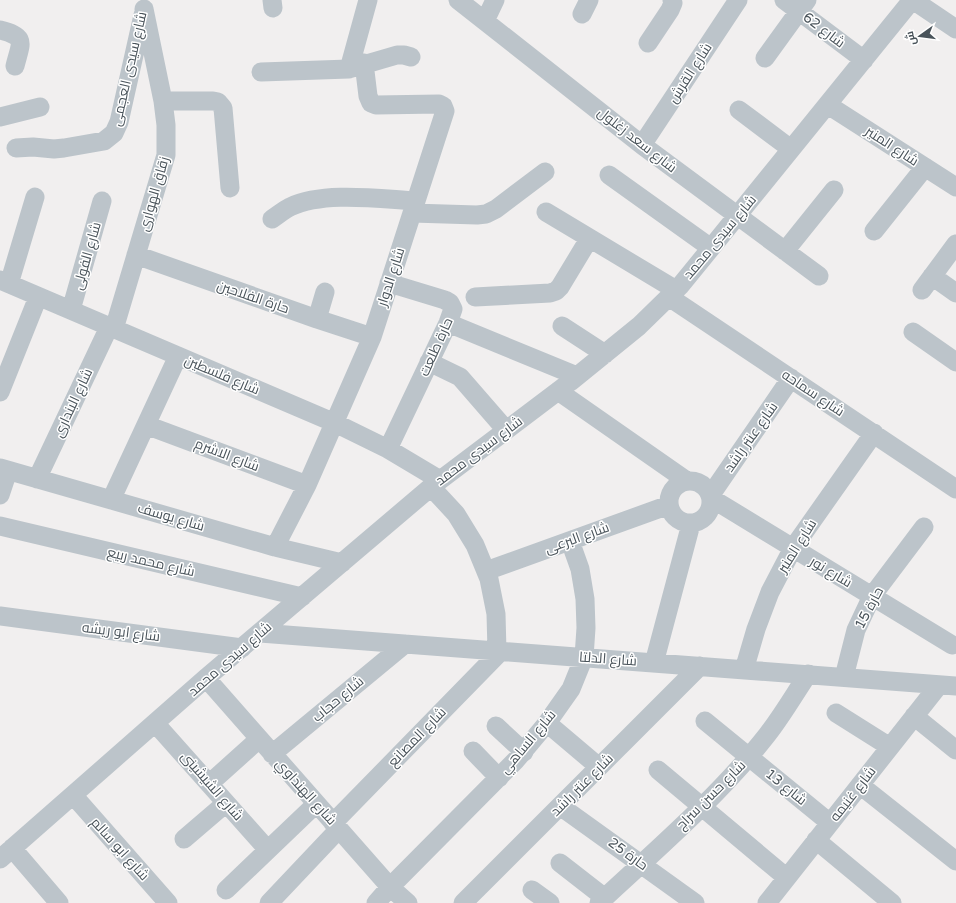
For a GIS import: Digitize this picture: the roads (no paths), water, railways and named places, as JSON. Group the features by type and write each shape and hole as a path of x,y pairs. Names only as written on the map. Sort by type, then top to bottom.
{"street":[{"path":"357,66 368,0"},
{"path":"471,8 495,0"},
{"path":"648,43 670,10 673,3 672,0"},
{"name":"شارع القرش","path":"642,145 738,0"},
{"path":"913,0 956,29"},
{"name":"شارع سيدى محمد","path":"6,853 206,678 436,484 558,391 639,326 672,293 738,216 913,0"},
{"path":"765,58 797,4"},
{"name":"شارع 62","path":"797,4 864,60"},
{"name":"زقاق الهوارى","path":"112,328 166,155 166,131 163,101 143,5"},
{"name":"شارع سيدى العجمى","path":"16,148 64,148 104,141 114,133 119,122 143,5"},
{"name":"شارع سعد زغلول","path":"471,8 642,145 819,276"},
{"path":"0,30 18,37 21,44 16,66"},
{"path":"261,72 357,66 397,55 404,55 411,58"},
{"name":"شارع الدوار","path":"275,547 307,485 372,337 445,111 444,106 439,104 376,105 370,103 357,66"},
{"path":"163,101 213,101 218,102 223,108 230,188"},
{"name":"شارع المنير","path":"828,105 956,187"},
{"path":"0,117 40,107"},
{"path":"739,110 791,149"},
{"path":"874,231 925,167"},
{"path":"272,219 289,207 305,202 319,199 356,197 414,207 477,215 486,214 496,209 545,172"},
{"path":"609,175 711,248"},
{"path":"785,251 834,190"},
{"path":"4,282 35,197"},
{"name":"شارع الفولى","path":"71,310 102,201"},
{"name":"شارع سماحه","path":"546,212 672,293 791,378 956,489"},
{"path":"474,297 550,293 556,291 560,287 589,239"},
{"path":"956,244 927,283 956,293"},
{"name":"حارة الفلاحين","path":"136,255 372,337"},
{"name":"شارع فلسطين","path":"4,282 335,423 388,449 436,484 475,545 486,571 496,614 499,651"},
{"name":"حارة طلعت","path":"388,449 448,323 452,309 450,303 445,300 389,283"},
{"path":"317,319 325,292"},
{"path":"0,392 4,372 38,297"},
{"path":"448,323 576,376"},
{"path":"562,326 605,354"},
{"name":"شارع البندارى","path":"37,478 112,328"},
{"path":"913,332 956,362"},
{"path":"111,500 178,356"},
{"path":"429,362 460,377 506,430"},
{"name":"شارع عنتر راشد","path":"710,497 791,378"},
{"path":"558,391 687,481"},
{"name":"شارع الاشرم","path":"146,424 307,485"},
{"name":"شارع المنير","path":"744,670 756,629 770,592 793,548 874,434"},
{"path":"0,495 4,469"},
{"name":"شارع يوسف","path":"4,469 275,547 342,563"},
{"path":"687,481 694,481 701,484 707,489 710,497 711,506 709,513 698,522 691,524 684,523 674,516 669,505 669,496 673,489 679,484 687,481"},
{"name":"شارع نور","path":"710,497 952,645"},
{"name":"شارع البرعى","path":"486,571 669,505"},
{"path":"654,663 691,524"},
{"name":"شارع محمد ربيع","path":"0,526 302,596"},
{"name":"حارة 15","path":"844,677 856,630 872,596 924,527"},
{"name":"شارع الساهي","path":"376,903 390,887 524,752 547,723 570,689 584,657 585,600 580,569 570,541"},
{"name":"شارع ابو ريشه","path":"0,616 242,648"},
{"name":"شارع الدلتا","path":"260,633 948,685"},
{"name":"شارع حجاب","path":"272,754 405,644"},
{"name":"شارع المصانع","path":"269,903 336,826 499,651"},
{"name":"شارع عنتر راشد","path":"463,903 700,666"},
{"name":"شارع حسن سراج","path":"602,900 702,806 749,757 780,718 808,674"},
{"name":"شارع الهنداوي","path":"206,678 390,887 408,903"},
{"name":"شارع غنيمه","path":"767,903 914,716 948,685"},
{"path":"836,713 890,747"},
{"path":"914,716 956,750"},
{"name":"شارع 13","path":"705,721 830,823"},
{"name":"شارع الشيشينى","path":"155,723 268,850"},
{"path":"547,723 599,767"},
{"path":"496,726 524,752"},
{"path":"209,784 259,739"},
{"path":"473,751 499,778"},
{"path":"658,770 787,878"},
{"path":"860,785 956,861"},
{"name":"شارع ابو سالم","path":"72,795 168,903"},
{"path":"184,839 226,803"},
{"path":"226,890 316,804"},
{"name":"حارة 25","path":"560,806 695,903"},
{"path":"816,840 892,903"},
{"path":"6,853 59,903"},
{"path":"560,863 602,900"},
{"path":"532,890 550,903"}]}
